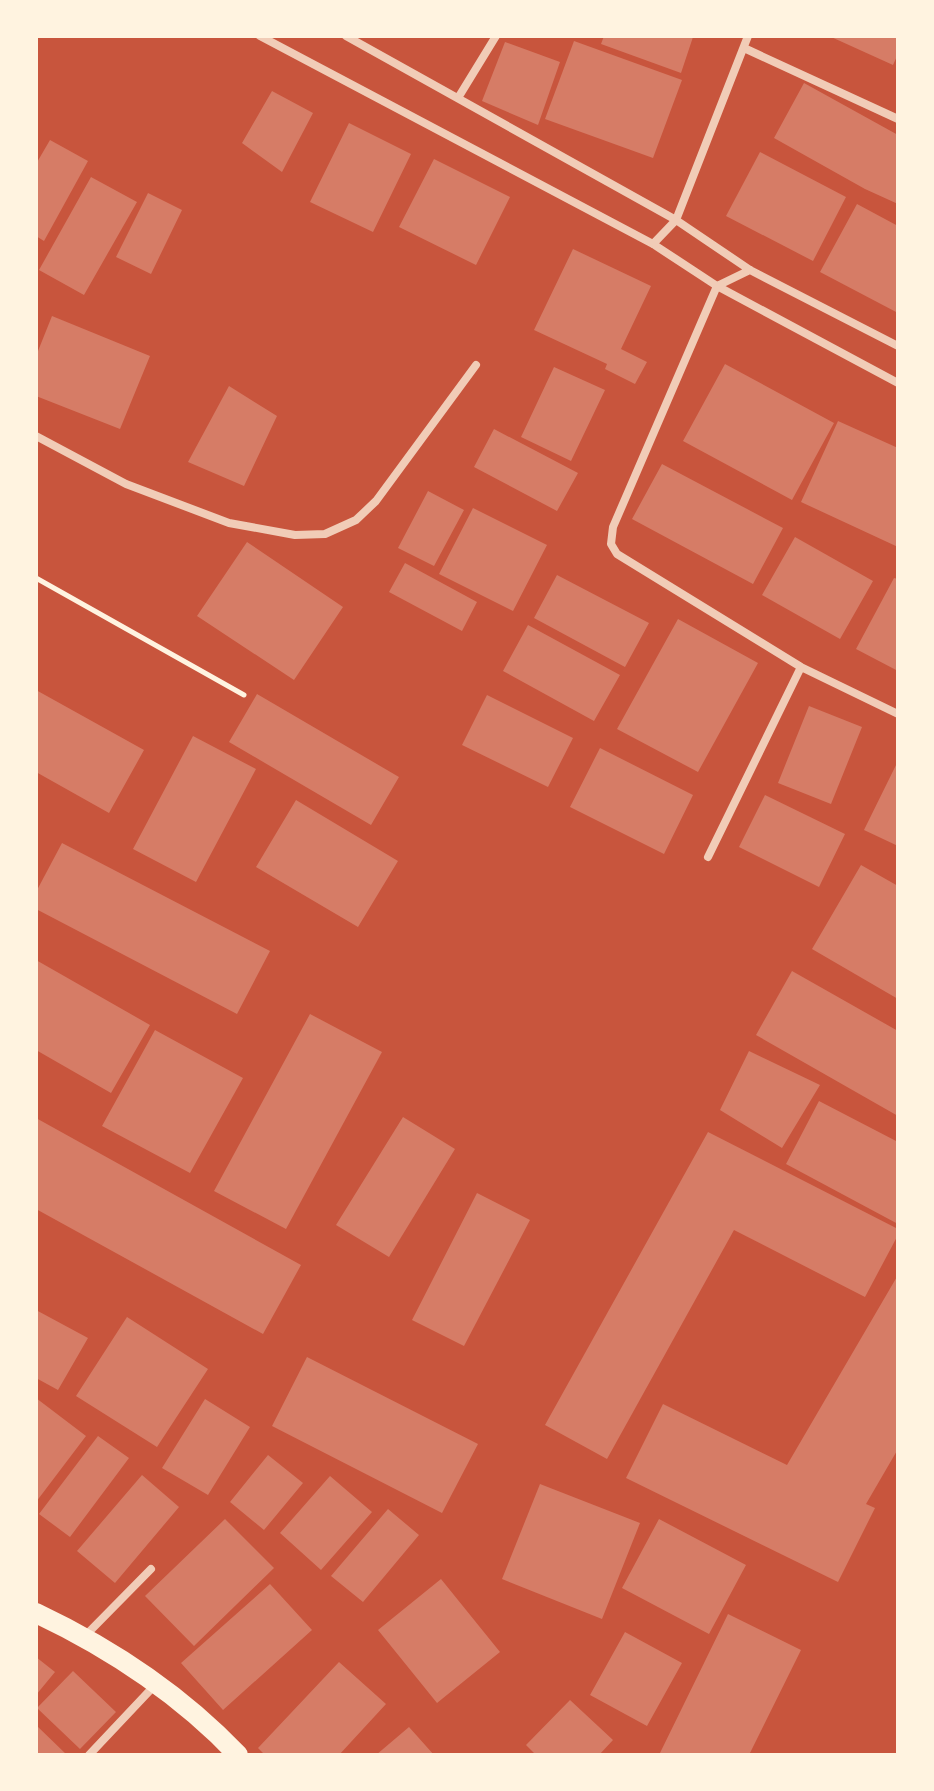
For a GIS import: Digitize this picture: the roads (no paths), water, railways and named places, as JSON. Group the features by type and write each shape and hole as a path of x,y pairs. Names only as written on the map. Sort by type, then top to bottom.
{"main road":[{"path":"36,1613 85,1636 156,1685 211,1727 238,1755"}],"street":[{"path":"260,36 653,244 717,286 898,383"},
{"path":"346,36 676,220 750,270 898,346"},
{"path":"458,98 496,36"},
{"path":"653,244 676,220 748,36"},
{"path":"744,48 898,119"},
{"path":"750,270 717,286 639,461 613,527 611,544 617,554 801,667 898,714"},
{"path":"36,436 126,484 229,523 295,535 325,534 356,520 376,501 476,365"},
{"path":"708,857 801,667"},
{"path":"85,1636 151,1569"},
{"path":"89,1755 156,1685"}]}
